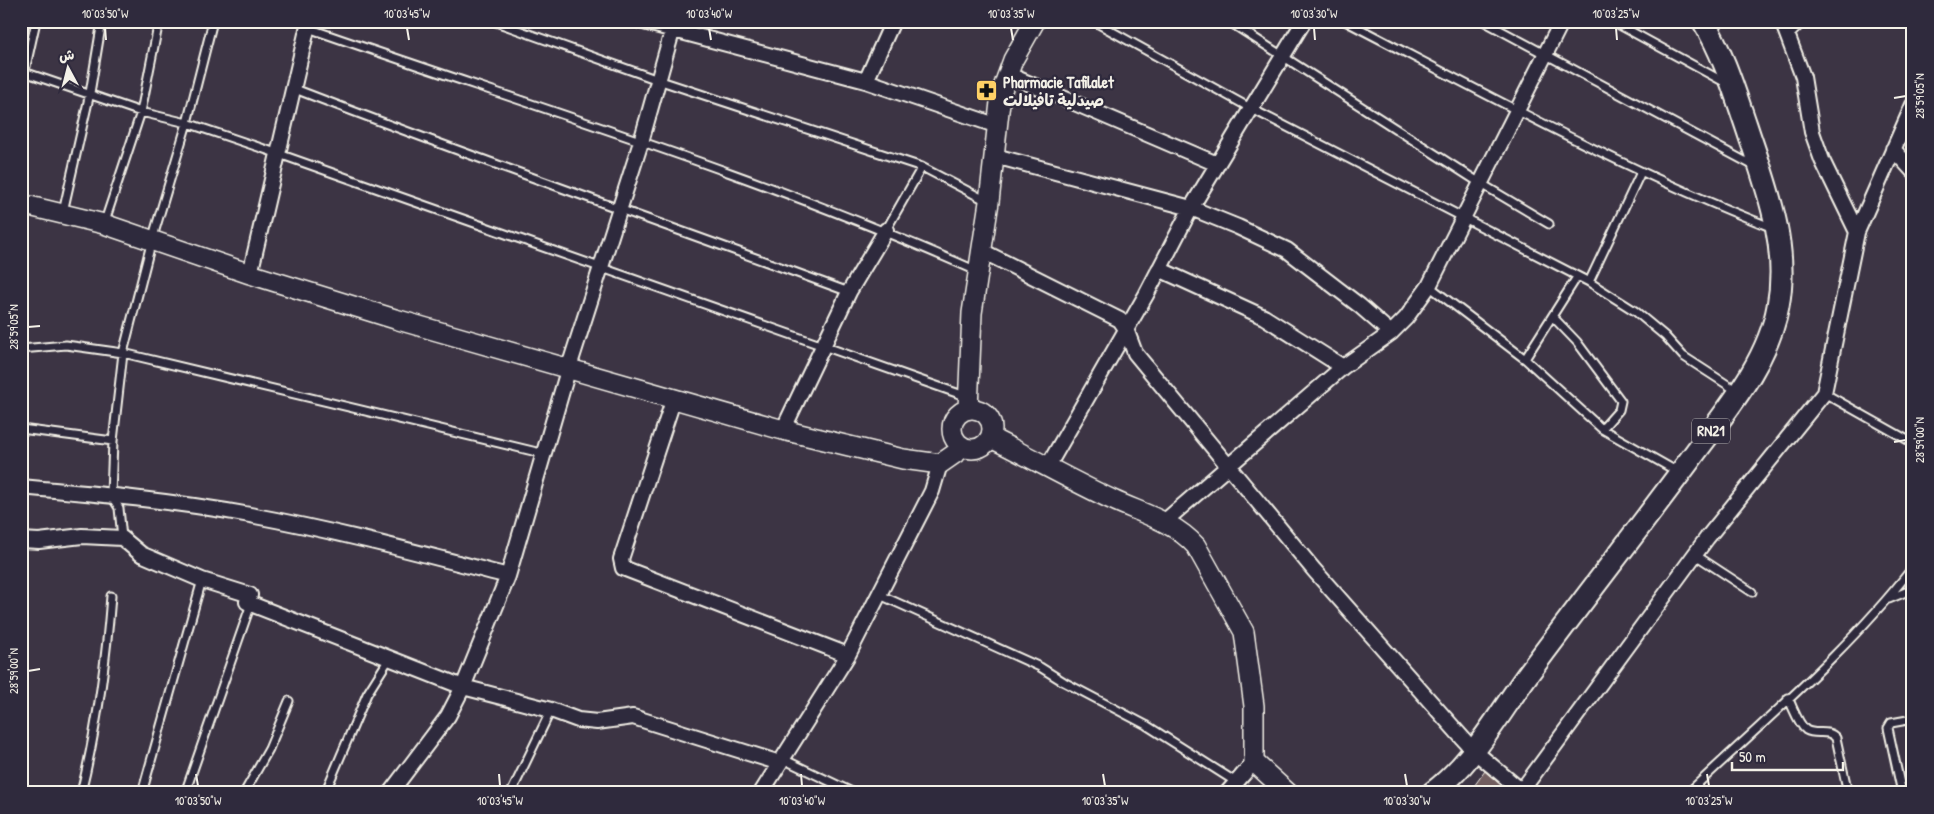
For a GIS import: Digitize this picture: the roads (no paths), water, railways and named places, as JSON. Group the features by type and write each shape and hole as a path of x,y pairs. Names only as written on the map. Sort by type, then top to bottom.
{"main road":[{"name":"RN21","path":"1440,790 1474,750 1530,671 1739,393 1770,333 1778,307 1781,280 1778,230 1761,170 1733,88 1713,37 1703,21"}],"street":[{"path":"640,21 673,26 866,81 998,126"},
{"path":"866,81 893,21"},
{"path":"968,403 988,416 992,430 991,438 982,447 970,450 963,448 954,440 951,427 957,415 968,403 972,313 989,202 1001,93 1007,74 1035,21"},
{"path":"1048,466 1126,329 1191,208 1304,21"},
{"path":"1165,521 1343,368 1391,333 1406,318 1428,286 1562,21"},
{"path":"1799,21 1784,27 1803,77 1812,132 1822,160 1857,232"},
{"path":"250,274 295,89 308,24"},
{"path":"390,793 448,716 463,687 508,576 569,368 641,142 673,26"},
{"path":"1007,74 1217,164"},
{"path":"982,251 1115,317 1126,329 1135,353 1314,570 1474,750 1523,792 1694,554 1824,393 1857,232 1913,105"},
{"path":"1893,149 1913,171"},
{"path":"995,156 1191,208 1238,227 1287,250 1360,306 1391,333"},
{"path":"21,204 104,224 250,274 395,319 783,430 902,459 940,464"},
{"path":"783,430 849,292 886,230"},
{"path":"1159,269 1264,316 1343,368"},
{"path":"674,398 621,559 623,568 848,655"},
{"path":"991,438 1114,501 1165,521 1185,534 1196,546 1244,632 1254,706 1254,762 1232,788"},
{"path":"761,793 848,655 932,492 940,464 963,448"},
{"path":"21,487 111,496 294,524 508,576"},
{"path":"21,540 39,541 82,536 122,538 141,554 202,580 250,595 247,602 251,604 463,687 551,710 588,722 633,717 781,761"},
{"path":"1254,762 1288,793"}],"lane":[{"path":"21,89 36,21"},
{"path":"62,215 90,94 102,21"},
{"path":"104,224 141,112 159,21"},
{"path":"122,538 119,508 111,496 113,441 123,354 152,240 187,123 212,21"},
{"path":"493,21 658,80 922,167 989,202"},
{"path":"1093,21 1252,109 1589,282 1635,311 1688,360 1739,393"},
{"path":"1228,21 1480,183 1549,224"},
{"path":"1345,21 1640,172 1696,198 1778,230"},
{"path":"1483,21 1761,170"},
{"path":"1612,21 1733,88"},
{"path":"308,24 886,230 979,272"},
{"path":"24,71 141,112 187,123 279,154 822,347 968,403"},
{"path":"295,89 439,145 849,292"},
{"path":"886,230 922,167"},
{"path":"1589,282 1640,172"},
{"path":"1525,358 1577,277"},
{"path":"1428,286 1525,358 1602,429 1680,473"},
{"path":"1553,317 1577,342 1621,401 1620,410 1602,429"},
{"path":"21,349 66,345 123,354 545,454"},
{"path":"1824,393 1913,443"},
{"path":"21,429 113,441"},
{"path":"1694,554 1752,592"},
{"path":"1688,793 1788,698 1832,660 1888,599 1913,567"},
{"path":"142,793 202,580"},
{"path":"1888,599 1913,589"},
{"path":"880,595 1040,667 1064,682 1146,725 1232,788"},
{"path":"80,793 93,741 108,642 112,596"},
{"path":"185,793 251,604"},
{"path":"325,793 367,694 389,659"},
{"path":"1788,698 1804,728 1812,732 1829,732 1836,738 1848,793"},
{"path":"244,793 260,768 289,701"},
{"path":"511,793 551,710"},
{"path":"1902,793 1888,728 1891,723 1913,719"},
{"path":"781,761 854,793"}],"place":[{"name":"Pharmacie Tafilalet صيدلية تافيلالت","path":"987,91"}]}
